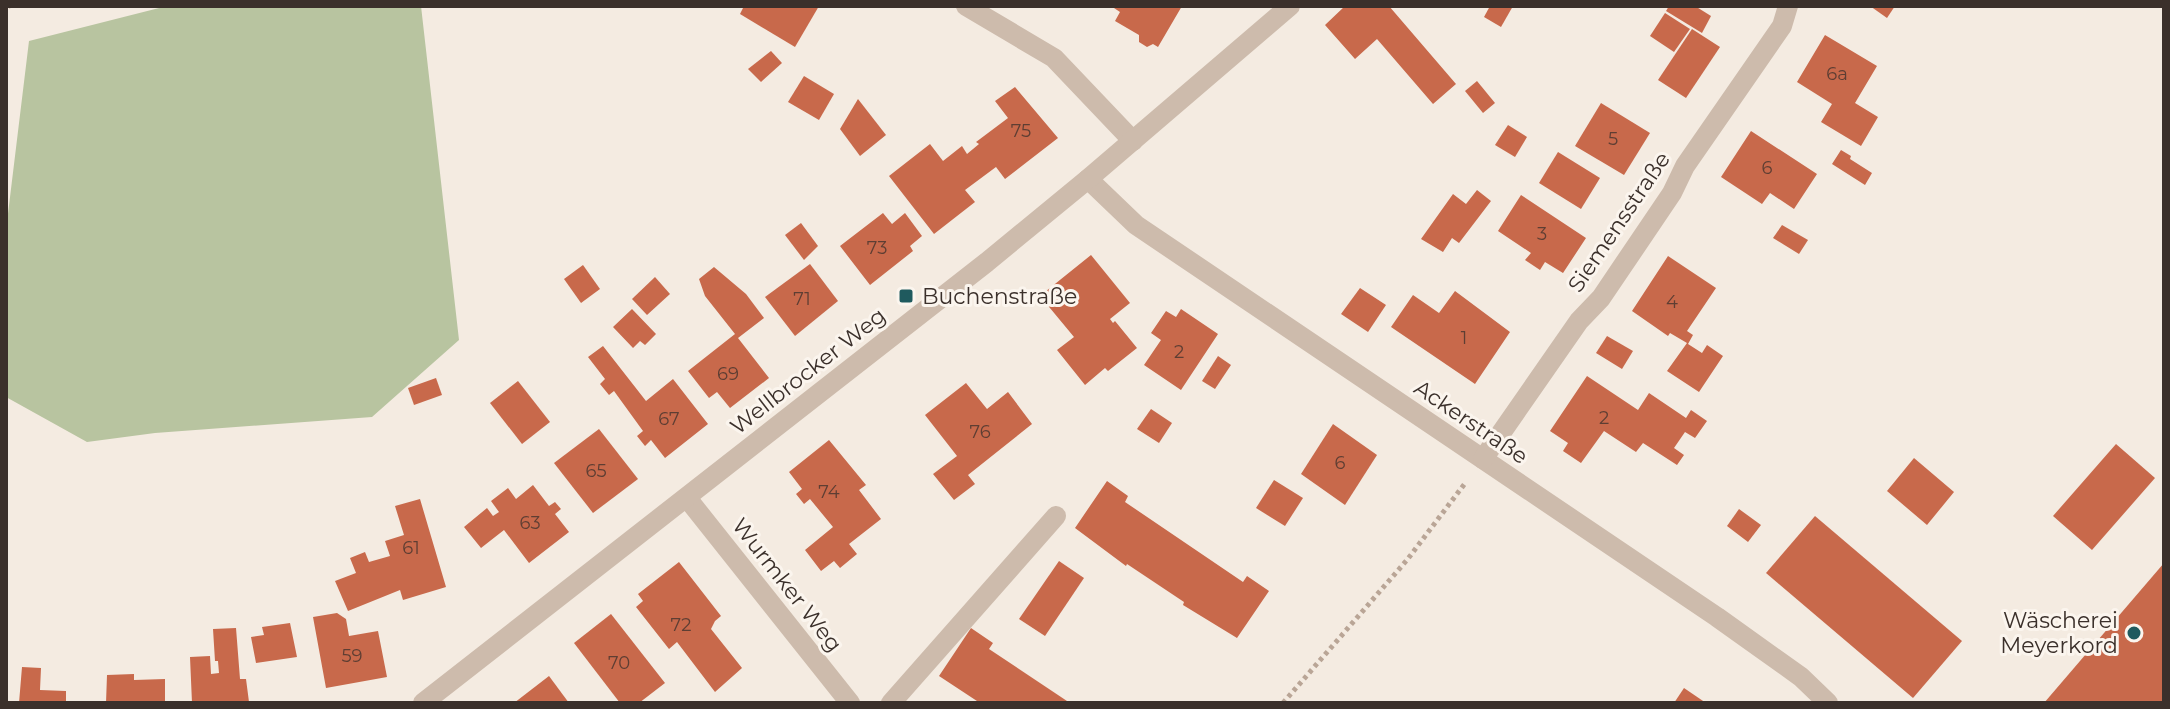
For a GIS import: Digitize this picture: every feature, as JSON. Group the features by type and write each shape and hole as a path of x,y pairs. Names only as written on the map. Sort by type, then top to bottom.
{"street":[{"path":"966,6 1054,58 1133,141"},
{"name":"Wellbrocker Weg","path":"423,703 1088,179 1290,6"},
{"name":"Siemensstraße","path":"1483,459 1655,219 1685,166 1782,26 1788,6"},
{"name":"Ackerstraße","path":"1088,179 1136,225 1717,617 1801,677 1826,702"},
{"name":"Wurmker Weg","path":"687,498 850,703"},
{"path":"891,703 1056,516"}],"path":[{"path":"1283,703 1407,560 1483,459"}],"green space":[{"path":"167,6 421,6 459,340 372,417 155,433 87,442 6,397 6,230 29,41"}],"building":[{"path":"744,6 819,6 795,47 740,14"},
{"path":"1111,6 1182,6 1158,47 1153,44 1147,47 1139,42 1139,35 1115,21 1120,12"},
{"path":"1345,6 1389,6 1456,84 1433,104 1377,39 1355,59 1325,25"},
{"path":"1490,6 1513,6 1501,27 1484,17"},
{"path":"1669,6 1695,6 1711,16 1702,33 1666,11"},
{"path":"1870,6 1895,6 1887,18"},
{"path":"1665,13 1690,29 1674,52 1650,36"},
{"path":"1692,29 1720,47 1686,98 1658,80"},
{"path":"1825,35 1877,66 1855,103 1878,117 1861,146 1821,122 1832,104 1797,82"},
{"path":"771,51 782,63 761,82 748,69"},
{"path":"804,76 834,94 819,120 788,102"},
{"path":"1477,81 1495,103 1483,113 1465,91"},
{"path":"1015,87 1058,138 1005,179 996,167 965,190 975,202 934,234 889,176 930,144 943,161 962,146 967,154 979,144 976,142 1008,118 995,101"},
{"path":"858,99 886,135 860,156 840,129"},
{"path":"1601,103 1650,133 1624,175 1575,146"},
{"path":"1508,125 1527,137 1515,157 1495,145"},
{"path":"1751,131 1817,174 1794,209 1770,193 1762,204 1721,177"},
{"path":"1841,150 1872,173 1865,185 1832,164"},
{"path":"1558,152 1600,178 1581,209 1539,183"},
{"path":"1477,190 1491,201 1459,243 1452,238 1443,252 1421,239 1453,194 1466,204"},
{"path":"1521,195 1586,238 1563,273 1545,262 1540,270 1525,260 1531,253 1498,231"},
{"path":"883,213 892,224 905,213 922,236 910,246 913,251 870,285 840,246"},
{"path":"801,223 818,246 804,260 785,235"},
{"path":"1782,225 1808,240 1799,254 1773,238"},
{"path":"1091,255 1130,303 1110,319 1137,348 1085,385 1057,350 1074,337 1040,296"},
{"path":"1668,256 1716,288 1687,331 1693,335 1688,344 1702,353 1707,345 1723,356 1699,392 1667,371 1687,343 1670,333 1668,336 1632,311"},
{"path":"810,264 838,301 795,336 765,297"},
{"path":"583,265 600,289 581,303 564,279"},
{"path":"714,267 746,294 764,318 738,338 769,378 730,408 717,392 709,398 688,371 735,334 705,296 699,279"},
{"path":"655,277 670,294 647,315 632,299"},
{"path":"1360,288 1386,305 1368,332 1341,314"},
{"path":"1455,291 1510,332 1475,384 1391,327 1413,295 1439,313"},
{"path":"632,309 656,334 645,345 640,341 633,348 613,327"},
{"path":"1181,309 1218,334 1181,390 1144,365 1161,340 1151,333 1166,311 1176,317"},
{"path":"1607,336 1633,351 1622,369 1596,353"},
{"path":"603,346 646,401 673,379 708,424 665,458 651,440 645,446 637,436 643,431 614,391 609,395 600,384 605,379 588,357"},
{"path":"1218,356 1231,365 1215,389 1202,381"},
{"path":"1587,376 1638,410 1649,393 1686,418 1691,410 1707,421 1695,438 1685,432 1674,448 1684,455 1677,465 1643,443 1636,452 1604,431 1581,463 1563,451 1568,443 1550,431"},
{"path":"436,378 442,395 414,405 408,388"},
{"path":"518,381 550,422 522,444 490,403"},
{"path":"966,383 987,409 1008,392 1032,424 968,475 975,484 954,500 933,474 957,456 925,415"},
{"path":"1151,409 1172,423 1159,443 1137,429"},
{"path":"1333,424 1377,455 1345,505 1301,474"},
{"path":"599,429 638,479 593,513 554,463"},
{"path":"829,440 866,485 859,490 881,519 849,544 857,554 840,568 834,561 821,571 805,550 833,527 810,499 804,504 796,494 802,489 789,472"},
{"path":"2116,444 2155,478 2092,550 2053,516"},
{"path":"1914,458 1954,492 1927,525 1887,491"},
{"path":"1274,480 1303,498 1285,526 1256,508"},
{"path":"1107,481 1128,496 1125,502 1243,582 1247,576 1269,591 1237,638 1183,605 1184,602 1126,566 1075,528"},
{"path":"533,485 549,506 555,502 561,509 555,514 569,532 529,563 504,530 481,548 464,527 487,508 493,516 499,512 491,501 508,488 516,499"},
{"path":"420,499 446,587 403,600 400,590 348,611 335,581 356,573 350,558 365,552 369,562 390,556 385,541 404,535 395,506"},
{"path":"1739,509 1761,525 1748,542 1727,526"},
{"path":"1815,516 1962,641 1913,698 1766,573"},
{"path":"1059,561 1084,578 1045,636 1019,619"},
{"path":"679,562 721,616 711,629 742,668 715,692 677,642 669,649 636,607 643,601 638,594"},
{"name":"Wäscherei Meyerkord","path":"2164,563 2164,703 2044,703"},
{"path":"337,613 346,619 349,636 378,631 387,677 326,688 313,617"},
{"path":"611,614 665,683 639,703 620,703 574,643"},
{"path":"290,623 297,657 256,663 251,637 264,635 262,627"},
{"path":"236,628 240,679 246,679 249,702 192,703 190,657 210,656 211,674 219,673 213,629"},
{"path":"971,628 993,643 989,649 1070,703 980,703 939,676"},
{"path":"22,667 41,668 40,690 66,691 66,703 19,703"},
{"path":"134,674 134,680 165,679 165,703 106,703 107,675"},
{"path":"549,676 569,703 514,703"},
{"path":"1684,688 1706,703 1674,703"}],"place":[{"name":"Buchenstraße","path":"906,296"},
{"name":"Wäscherei Meyerkord","path":"2134,633"}]}
